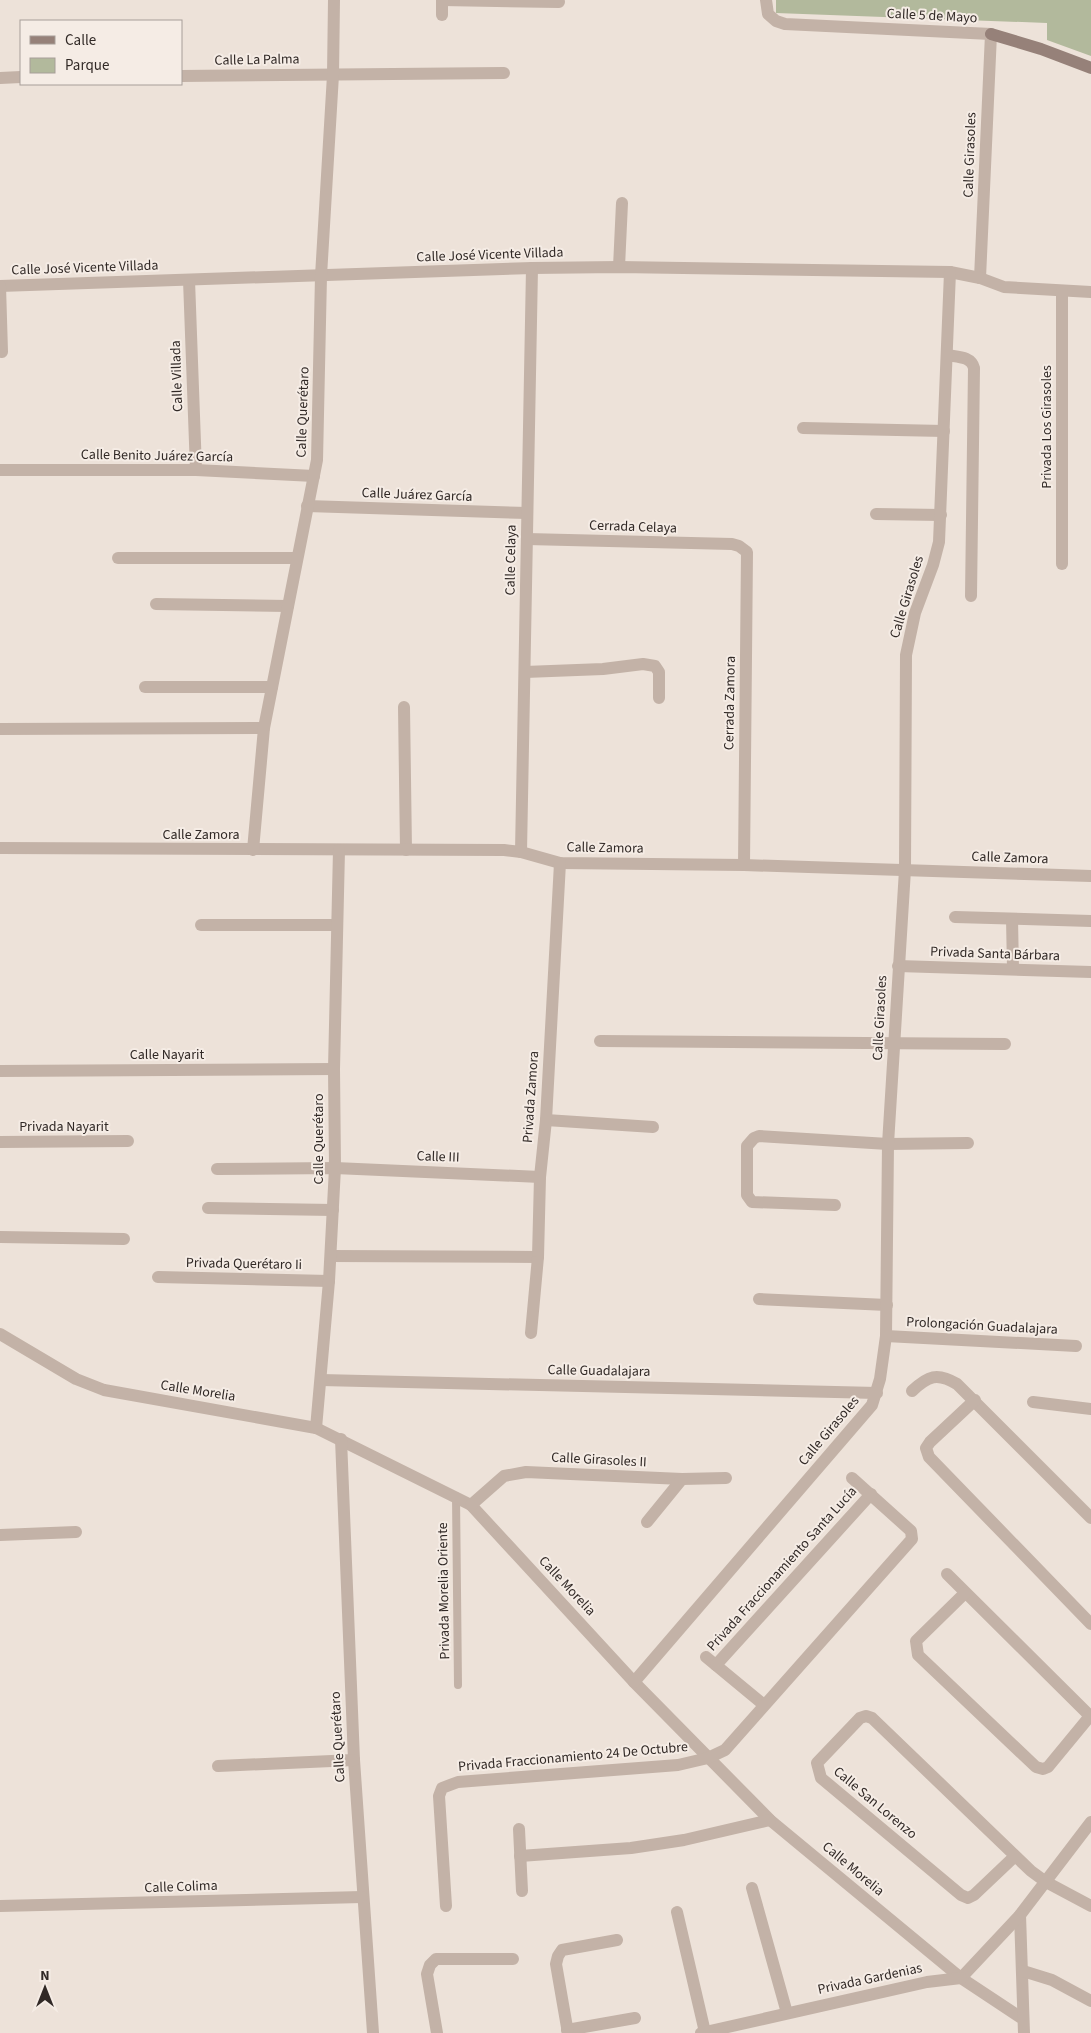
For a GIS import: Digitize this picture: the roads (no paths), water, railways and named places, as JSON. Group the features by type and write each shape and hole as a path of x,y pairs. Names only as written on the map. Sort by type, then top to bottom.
{"street":[{"name":"Calle Querétaro","path":"252,850 264,728 314,476 319,441 321,276 333,75 334,0"},
{"path":"442,15 442,0 559,2"},
{"name":"Calle 5 de Mayo","path":"766,0 768,14 776,21 785,24 990,34 1041,49 1091,68"},
{"name":"Calle Girasoles","path":"980,278 990,34"},
{"name":"Calle La Palma","path":"182,76 504,73"},
{"path":"0,78 20,77"},
{"path":"618,267 622,203"},
{"name":"Calle José Vicente Villada","path":"0,286 532,268 618,267 950,272 980,278 1004,287 1091,292"},
{"name":"Calle Celaya","path":"521,852 532,268"},
{"name":"Calle Girasoles","path":"634,1682 872,1405 877,1393 886,1336 888,1144 905,870 906,655 915,613 939,542 950,272"},
{"name":"Calle Villada","path":"189,280 196,470"},
{"path":"0,286 2,352"},
{"name":"Privada Los Girasoles","path":"1062,291 1062,564"},
{"path":"947,355 967,359 971,361 974,368 971,596"},
{"path":"803,428 944,431"},
{"name":"Calle Benito Juárez García","path":"0,470 196,470 314,476"},
{"name":"Calle Juárez García","path":"307,506 527,513"},
{"path":"876,514 941,515"},
{"name":"Cerrada Celaya","path":"527,539 732,544 739,546"},
{"name":"Cerrada Zamora","path":"739,546 747,552 744,865"},
{"path":"118,558 297,558"},
{"path":"156,604 288,606"},
{"path":"524,672 603,669 643,664 655,666 659,672 659,698"},
{"path":"146,687 272,687"},
{"path":"404,707 406,850"},
{"path":"0,729 264,728"},
{"name":"Calle Zamora","path":"0,848 504,850 521,852 560,863 744,865 1091,876"},
{"name":"Calle Querétaro","path":"316,1428 331,1256 335,1168 334,1069 340,850"},
{"name":"Privada Zamora","path":"531,1334 538,1257 540,1177 546,1120 560,863"},
{"path":"955,917 1091,922"},
{"path":"1012,919 1013,969"},
{"path":"201,925 337,925"},
{"name":"Privada Santa Bárbara","path":"898,966 1091,972"},
{"path":"600,1041 1005,1044"},
{"name":"Calle Nayarit","path":"0,1071 334,1069"},
{"path":"546,1120 653,1126"},
{"path":"835,1205 752,1202 747,1195 747,1146 750,1141 759,1136 888,1144 968,1144"},
{"name":"Privada Nayarit","path":"0,1142 128,1142"},
{"name":"Calle III","path":"217,1169 335,1168 540,1177"},
{"path":"208,1208 333,1210"},
{"path":"0,1236 124,1239"},
{"path":"331,1256 538,1257"},
{"name":"Privada Querétaro Ii","path":"158,1277 329,1281"},
{"path":"759,1299 887,1304"},
{"name":"Calle Morelia","path":"1,1335 76,1378 104,1390 316,1428 471,1505 634,1682 770,1820 960,1978 1023,2019"},
{"name":"Prolongación Guadalajara","path":"886,1336 1076,1346"},
{"path":"912,1391 924,1380 932,1376 942,1377 957,1384 1091,1518"},
{"name":"Calle Guadalajara","path":"321,1380 877,1393"},
{"path":"975,1400 930,1442 926,1448 929,1457 1091,1624"},
{"path":"1033,1402 1091,1410"},
{"name":"Calle Querétaro","path":"341,1439 354,1760 372,2033"},
{"name":"Calle Girasoles II","path":"471,1505 504,1476 516,1473 682,1479 726,1478"},
{"name":"Privada Fraccionamiento Santa Lucía","path":"708,1758 724,1750 912,1539 911,1531 852,1478"},
{"path":"647,1522 682,1479"},
{"name":"Privada Fraccionamiento Santa Lucía","path":"716,1665 871,1494"},
{"path":"0,1536 76,1532"},
{"path":"948,1574 1090,1716 1048,1767 1043,1769 1036,1768 918,1655 916,1641 965,1593"},
{"name":"Privada Fraccionamiento Santa Lucía","path":"706,1657 764,1705"},
{"name":"Calle San Lorenzo","path":"1015,1856 974,1896 968,1898 961,1895 821,1778 817,1763 860,1718 866,1716 872,1718 1015,1856 1046,1882 1091,1906"},
{"name":"Privada Fraccionamiento 24 De Octubre","path":"446,1906 439,1796 442,1788 458,1782 678,1765 708,1758"},
{"path":"218,1766 354,1760"},
{"path":"520,1856 631,1848 684,1840 770,1820"},
{"path":"960,1978 1020,1915 1091,1822"},
{"path":"519,1829 522,1892"},
{"path":"752,1888 787,2013"},
{"name":"Calle Colima","path":"0,1906 362,1897"},
{"name":"Privada Gardenias","path":"677,1912 703,2033 927,1982 960,1978"},
{"path":"1020,1915 1024,2033"},
{"path":"618,1940 562,1950 558,1956 556,1964 567,2032 635,2018"},
{"path":"437,2033 427,1974 430,1965 436,1959 513,1959"},
{"path":"1023,1971 1052,1980 1091,2000"}],"lane":[{"name":"Privada Morelia Oriente","path":"456,1496 458,1685"}]}
